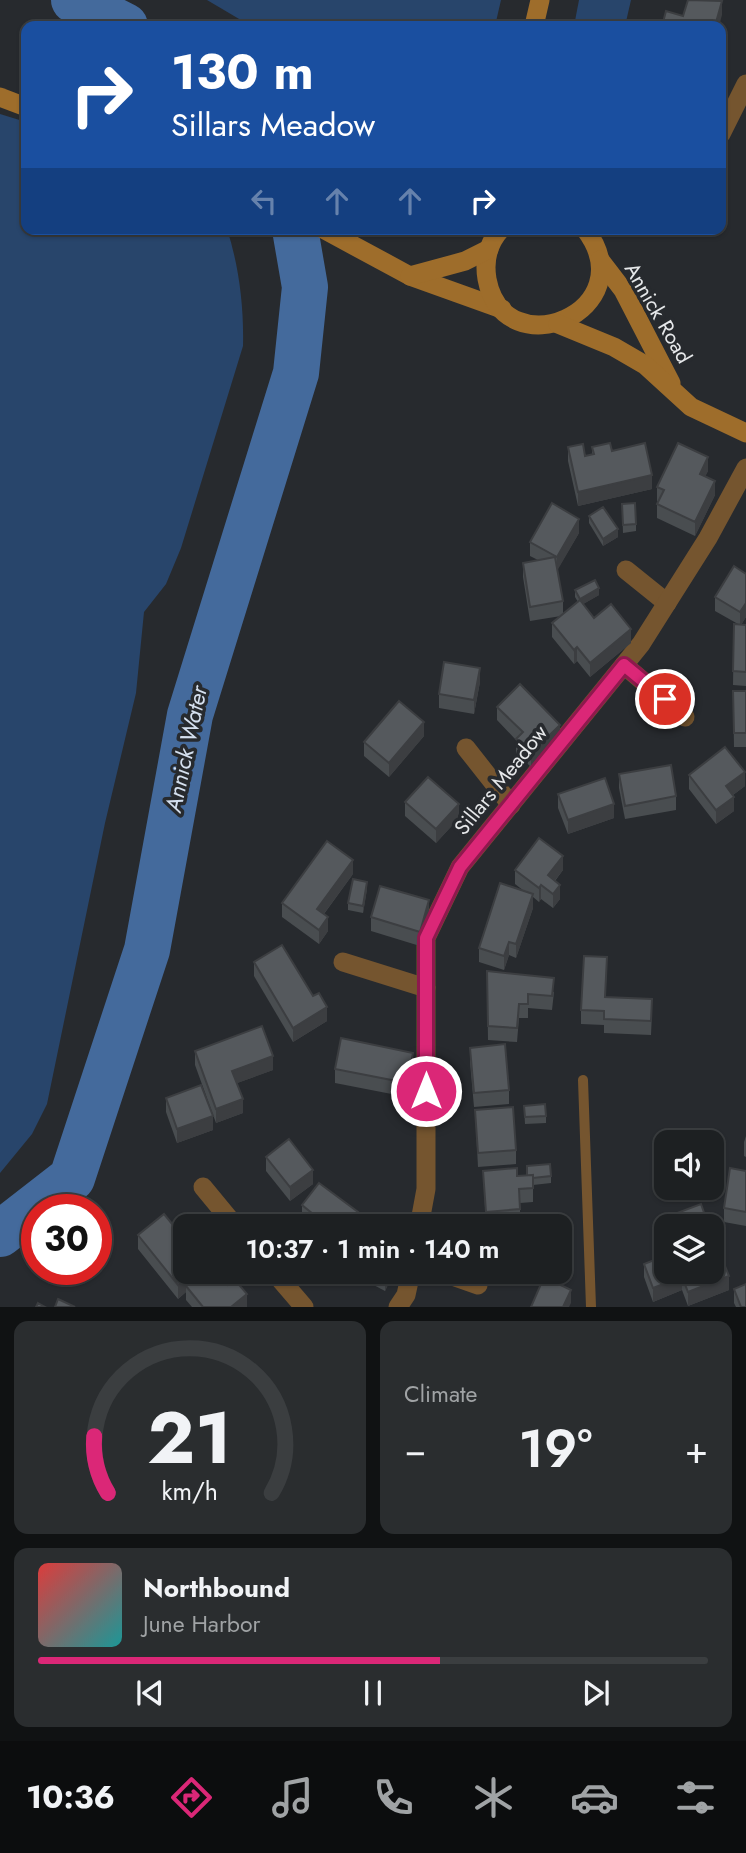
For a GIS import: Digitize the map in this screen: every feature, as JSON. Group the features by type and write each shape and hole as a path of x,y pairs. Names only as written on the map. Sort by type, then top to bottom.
{"main road":[{"path":"535,21 540,0"},
{"path":"0,97 21,105"},
{"path":"334,235 410,276 502,309 523,323 543,326 558,324 580,312 594,294 600,276 600,260"},
{"name":"Annick Road","path":"589,235 594,241 600,260 623,290 675,390"},
{"path":"410,276 465,261 495,236"},
{"path":"495,236 485,269 489,289 502,309"},
{"name":"Annick Road","path":"558,324 614,347 645,365 691,407 746,433"}],"street":[{"path":"726,124 746,84"},
{"name":"Sillars Meadow","path":"421,1214 426,1189 426,938 460,867 624,665 708,538 746,468"},
{"path":"626,570 667,603"},
{"path":"624,665 685,716"},
{"path":"466,748 511,805"},
{"path":"343,962 426,988"},
{"path":"203,1187 225,1214"},
{"path":"284,1284 304,1307"},
{"path":"398,1307 406,1295 408,1284"}],"lane":[{"path":"583,1080 591,1307"}],"shaded area":[{"path":"207,0 501,0 496,21 243,21"},
{"path":"579,0 631,0 626,21 575,21"},
{"path":"0,114 21,120 21,235 229,235 242,302 243,346 181,548 166,584 144,612 136,693 105,823 47,1104 32,1134 0,1173"}],"building":[{"path":"688,0 722,1 716,21 663,21 666,11 683,16"},
{"path":"610,443 612,451 645,443 652,475 578,492 568,447 583,444 585,456 594,454 592,447"},
{"path":"678,443 708,457 700,474 715,481 695,522 657,504 664,490 657,487"},
{"path":"552,503 579,519 557,557 530,542"},
{"path":"635,503 636,524 623,525 622,504"},
{"path":"603,507 618,529 603,539 589,516"},
{"path":"555,557 563,601 530,607 523,563"},
{"path":"734,566 746,574 746,603 740,612 715,597"},
{"path":"595,580 599,588 580,599 575,590"},
{"path":"580,600 594,618 611,604 631,629 590,663 577,647 574,650 552,623"},
{"path":"734,624 746,625 746,672 733,671"},
{"path":"444,662 480,668 474,700 439,694"},
{"path":"520,684 560,725 531,753 516,739 523,732 497,707"},
{"path":"733,691 746,691 746,733 734,733"},
{"path":"399,701 424,722 389,763 364,742"},
{"path":"725,747 745,772 726,786 734,797 716,810 689,775"},
{"path":"671,765 676,796 625,806 619,774"},
{"path":"428,777 459,804 436,829 405,802"},
{"path":"605,778 614,804 568,820 558,794"},
{"path":"539,838 563,856 548,875 560,885 553,894 541,885 539,888 515,870"},
{"path":"327,841 353,860 317,909 328,917 319,930 282,903"},
{"path":"353,879 367,882 363,906 348,903"},
{"path":"500,883 533,894 516,944 509,942 504,956 479,948"},
{"path":"380,886 429,900 420,932 371,917"},
{"path":"282,945 313,996 319,993 327,1007 293,1028 254,962"},
{"path":"584,956 607,957 605,997 652,999 651,1021 604,1019 604,1011 581,1010"},
{"path":"487,971 554,978 552,996 528,994 528,1004 519,1004 517,1028 488,1026"},
{"path":"262,1026 273,1056 232,1071 243,1099 216,1109 195,1051"},
{"path":"341,1038 413,1053 407,1083 335,1069"},
{"path":"505,1044 509,1090 474,1093 470,1048"},
{"path":"201,1085 213,1116 177,1129 166,1098"},
{"path":"545,1104 546,1116 525,1117 524,1106"},
{"path":"513,1107 516,1150 478,1153 475,1110"},
{"path":"289,1139 313,1170 290,1187 266,1157"},
{"path":"550,1164 551,1176 527,1176 527,1166"},
{"path":"517,1168 517,1176 533,1175 533,1188 519,1189 520,1209 486,1212 483,1171"},
{"path":"730,1168 746,1171 746,1212 724,1208"},
{"path":"319,1183 358,1212 313,1214 302,1205"},
{"path":"701,1204 704,1214 674,1214"},
{"path":"164,1214 173,1225 173,1279 138,1235"},
{"path":"654,1260 654,1284 664,1284 653,1288 644,1264"},
{"path":"724,1264 729,1276 724,1278"},
{"path":"238,1284 247,1294 231,1307 203,1307 186,1286"},
{"path":"541,1284 559,1284 571,1290 563,1307 531,1307"},
{"path":"685,1284 708,1284 688,1292"},
{"path":"746,1284 746,1307 741,1307 734,1289"},
{"path":"58,1299 75,1307 55,1307"}],"waterway":[{"name":"Annick Water","path":"74,0 115,21"},
{"name":"Annick Water","path":"0,1234 72,1178 147,950 190,715 296,373 305,287 296,235"}],"route":[{"path":"426,1091 426,938 460,867 624,665 665,699"}]}
